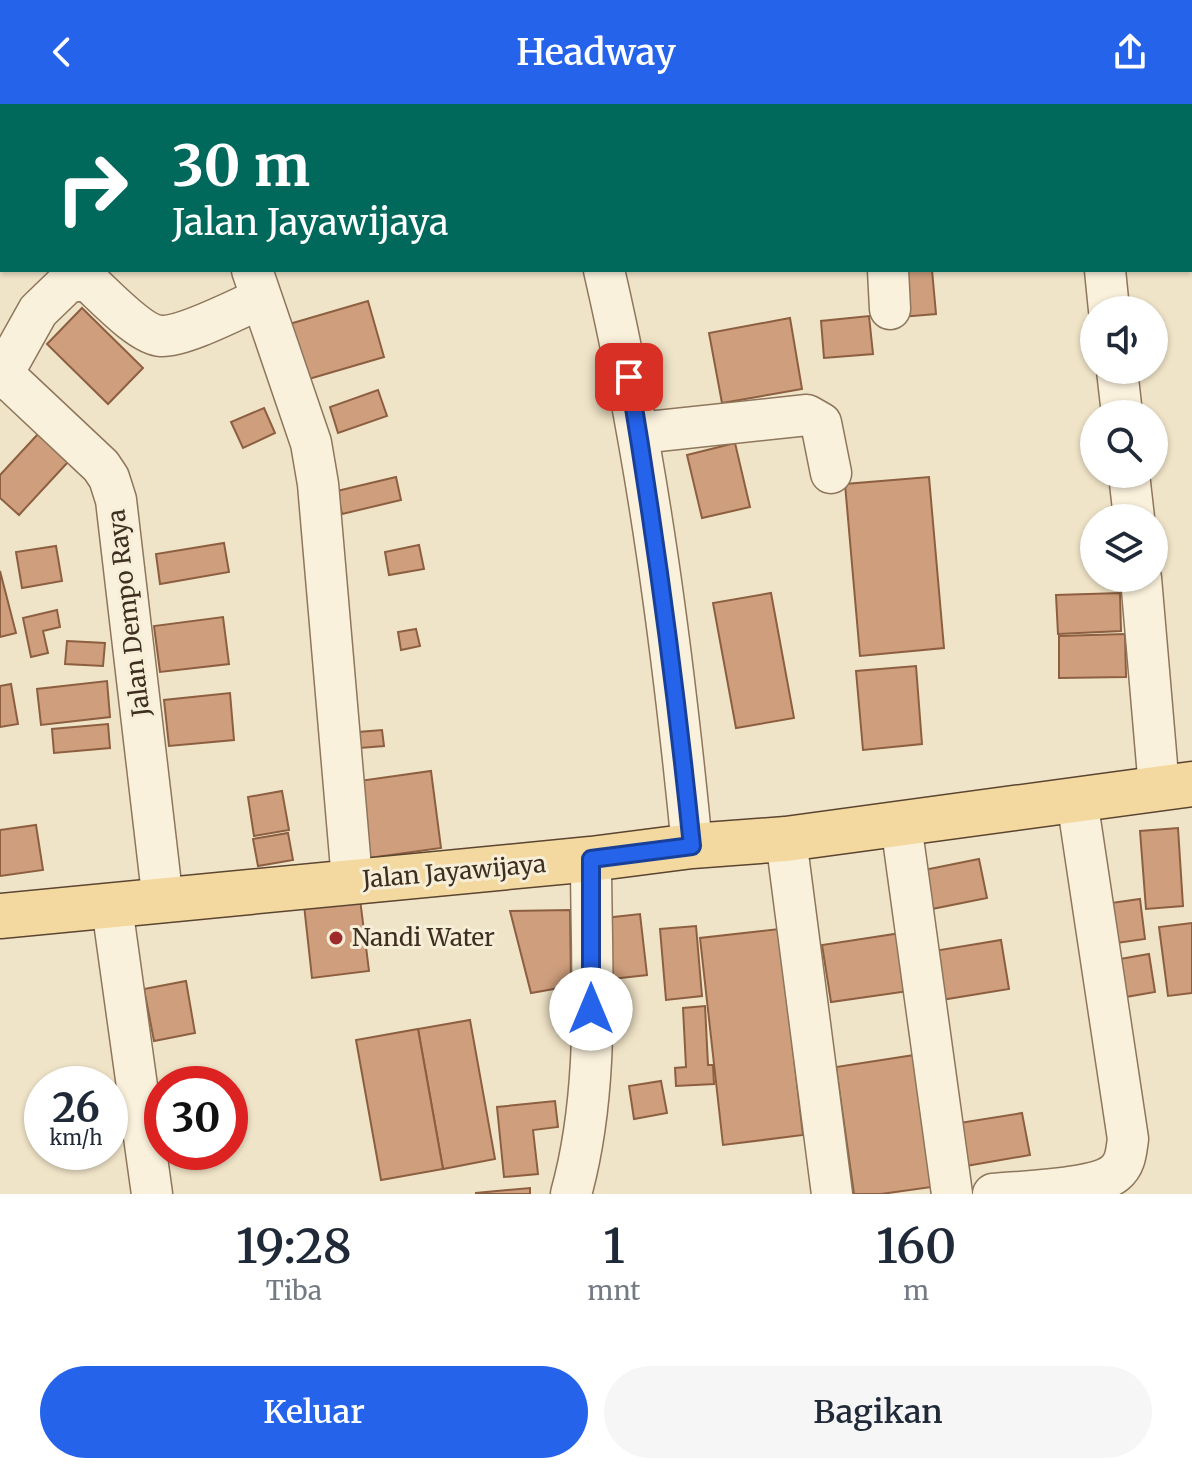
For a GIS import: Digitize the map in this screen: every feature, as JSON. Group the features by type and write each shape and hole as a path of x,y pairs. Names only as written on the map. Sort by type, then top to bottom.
{"main road":[{"name":"Jalan Jayawijaya","path":"0,916 786,839 1176,786"}],"street":[{"path":"604,272 639,433 678,709 692,846"},
{"path":"888,272 890,309"},
{"path":"1105,272 1108,296"},
{"path":"1,375 38,311 68,282 87,280 142,329 160,336 185,331 256,284 311,443 318,484 352,880"},
{"name":"Jalan Dempo Raya","path":"1,375 101,466 109,478 116,500 163,902"},
{"path":"639,433 807,415 821,423 831,473"},
{"path":"1143,592 1176,786"},
{"path":"993,1194 1101,1182 1117,1171 1126,1158 1128,1139 1077,800"},
{"path":"901,824 952,1194"},
{"path":"786,839 832,1194"},
{"path":"581,1183 591,1069 591,859"},
{"path":"112,907 152,1194"}],"building":[{"path":"897,272 932,272 936,314 901,317"},
{"path":"368,301 384,357 302,381 286,325"},
{"path":"82,308 143,368 108,404 47,344"},
{"path":"869,316 873,354 824,358 821,321"},
{"path":"790,318 802,389 722,403 709,333"},
{"path":"378,390 387,416 338,433 330,407"},
{"path":"264,408 275,433 243,448 231,422"},
{"path":"38,434 68,462 19,515 0,498 0,475"},
{"path":"735,443 750,507 702,518 687,455"},
{"path":"396,477 401,500 342,514 337,491"},
{"path":"929,477 944,648 860,656 845,484"},
{"path":"224,543 229,572 160,584 156,554"},
{"path":"419,545 424,569 389,575 385,552"},
{"path":"56,546 62,581 22,588 16,552"},
{"path":"0,571 16,633 0,637"},
{"path":"771,593 794,718 736,728 713,603"},
{"path":"1120,593 1121,631 1058,634 1056,595"},
{"path":"57,610 60,627 43,631 48,653 31,657 23,618"},
{"path":"223,617 229,664 160,672 154,626"},
{"path":"416,629 420,646 401,650 398,632"},
{"path":"1125,634 1126,677 1059,678 1059,636"},
{"path":"67,641 105,643 103,666 65,664"},
{"path":"916,666 922,744 863,750 856,671"},
{"path":"107,681 110,717 41,725 37,689"},
{"path":"11,684 18,724 0,727 0,686"},
{"path":"230,693 234,740 169,746 164,700"},
{"path":"108,724 110,748 54,753 52,729"},
{"path":"382,730 384,746 360,748 358,732"},
{"path":"431,771 441,848 369,858 359,781"},
{"path":"282,791 289,830 254,836 248,797"},
{"path":"36,825 43,870 0,876 0,830"},
{"path":"1178,828 1183,906 1146,909 1140,831"},
{"path":"288,833 293,860 258,866 253,839"},
{"path":"979,859 987,898 932,909 924,870"},
{"name":"Nandi Water","path":"360,899 369,971 312,978 304,905"},
{"path":"1140,899 1145,939 1109,944 1104,904"},
{"path":"570,910 571,986 531,993 510,911"},
{"path":"640,914 647,975 612,979 605,918"},
{"path":"1192,923 1192,993 1168,996 1159,927"},
{"path":"696,926 702,996 666,1000 660,929"},
{"path":"779,929 803,1135 723,1145 700,938"},
{"path":"901,933 909,991 831,1002 822,945"},
{"path":"1001,940 1009,989 935,1001 928,952"},
{"path":"1149,954 1155,992 1120,998 1114,960"},
{"path":"186,981 195,1033 154,1041 144,989"},
{"path":"705,1006 708,1065 713,1065 714,1084 676,1086 675,1068 686,1067 683,1008"},
{"path":"470,1020 495,1159 443,1169 418,1029"},
{"path":"418,1029 443,1169 381,1180 356,1040"},
{"path":"921,1054 939,1186 881,1194 854,1194 836,1067"},
{"path":"661,1081 667,1113 634,1119 629,1086"},
{"path":"555,1101 558,1127 533,1130 538,1174 504,1177 497,1107"},
{"path":"1022,1113 1030,1155 960,1167 953,1124"},
{"path":"530,1188 530,1194 476,1194 476,1193"}],"place":[{"name":"Nandi Water","path":"336,938"}],"route":[{"path":"591,1009 591,859 692,846 678,709 648,482 629,377"}]}
